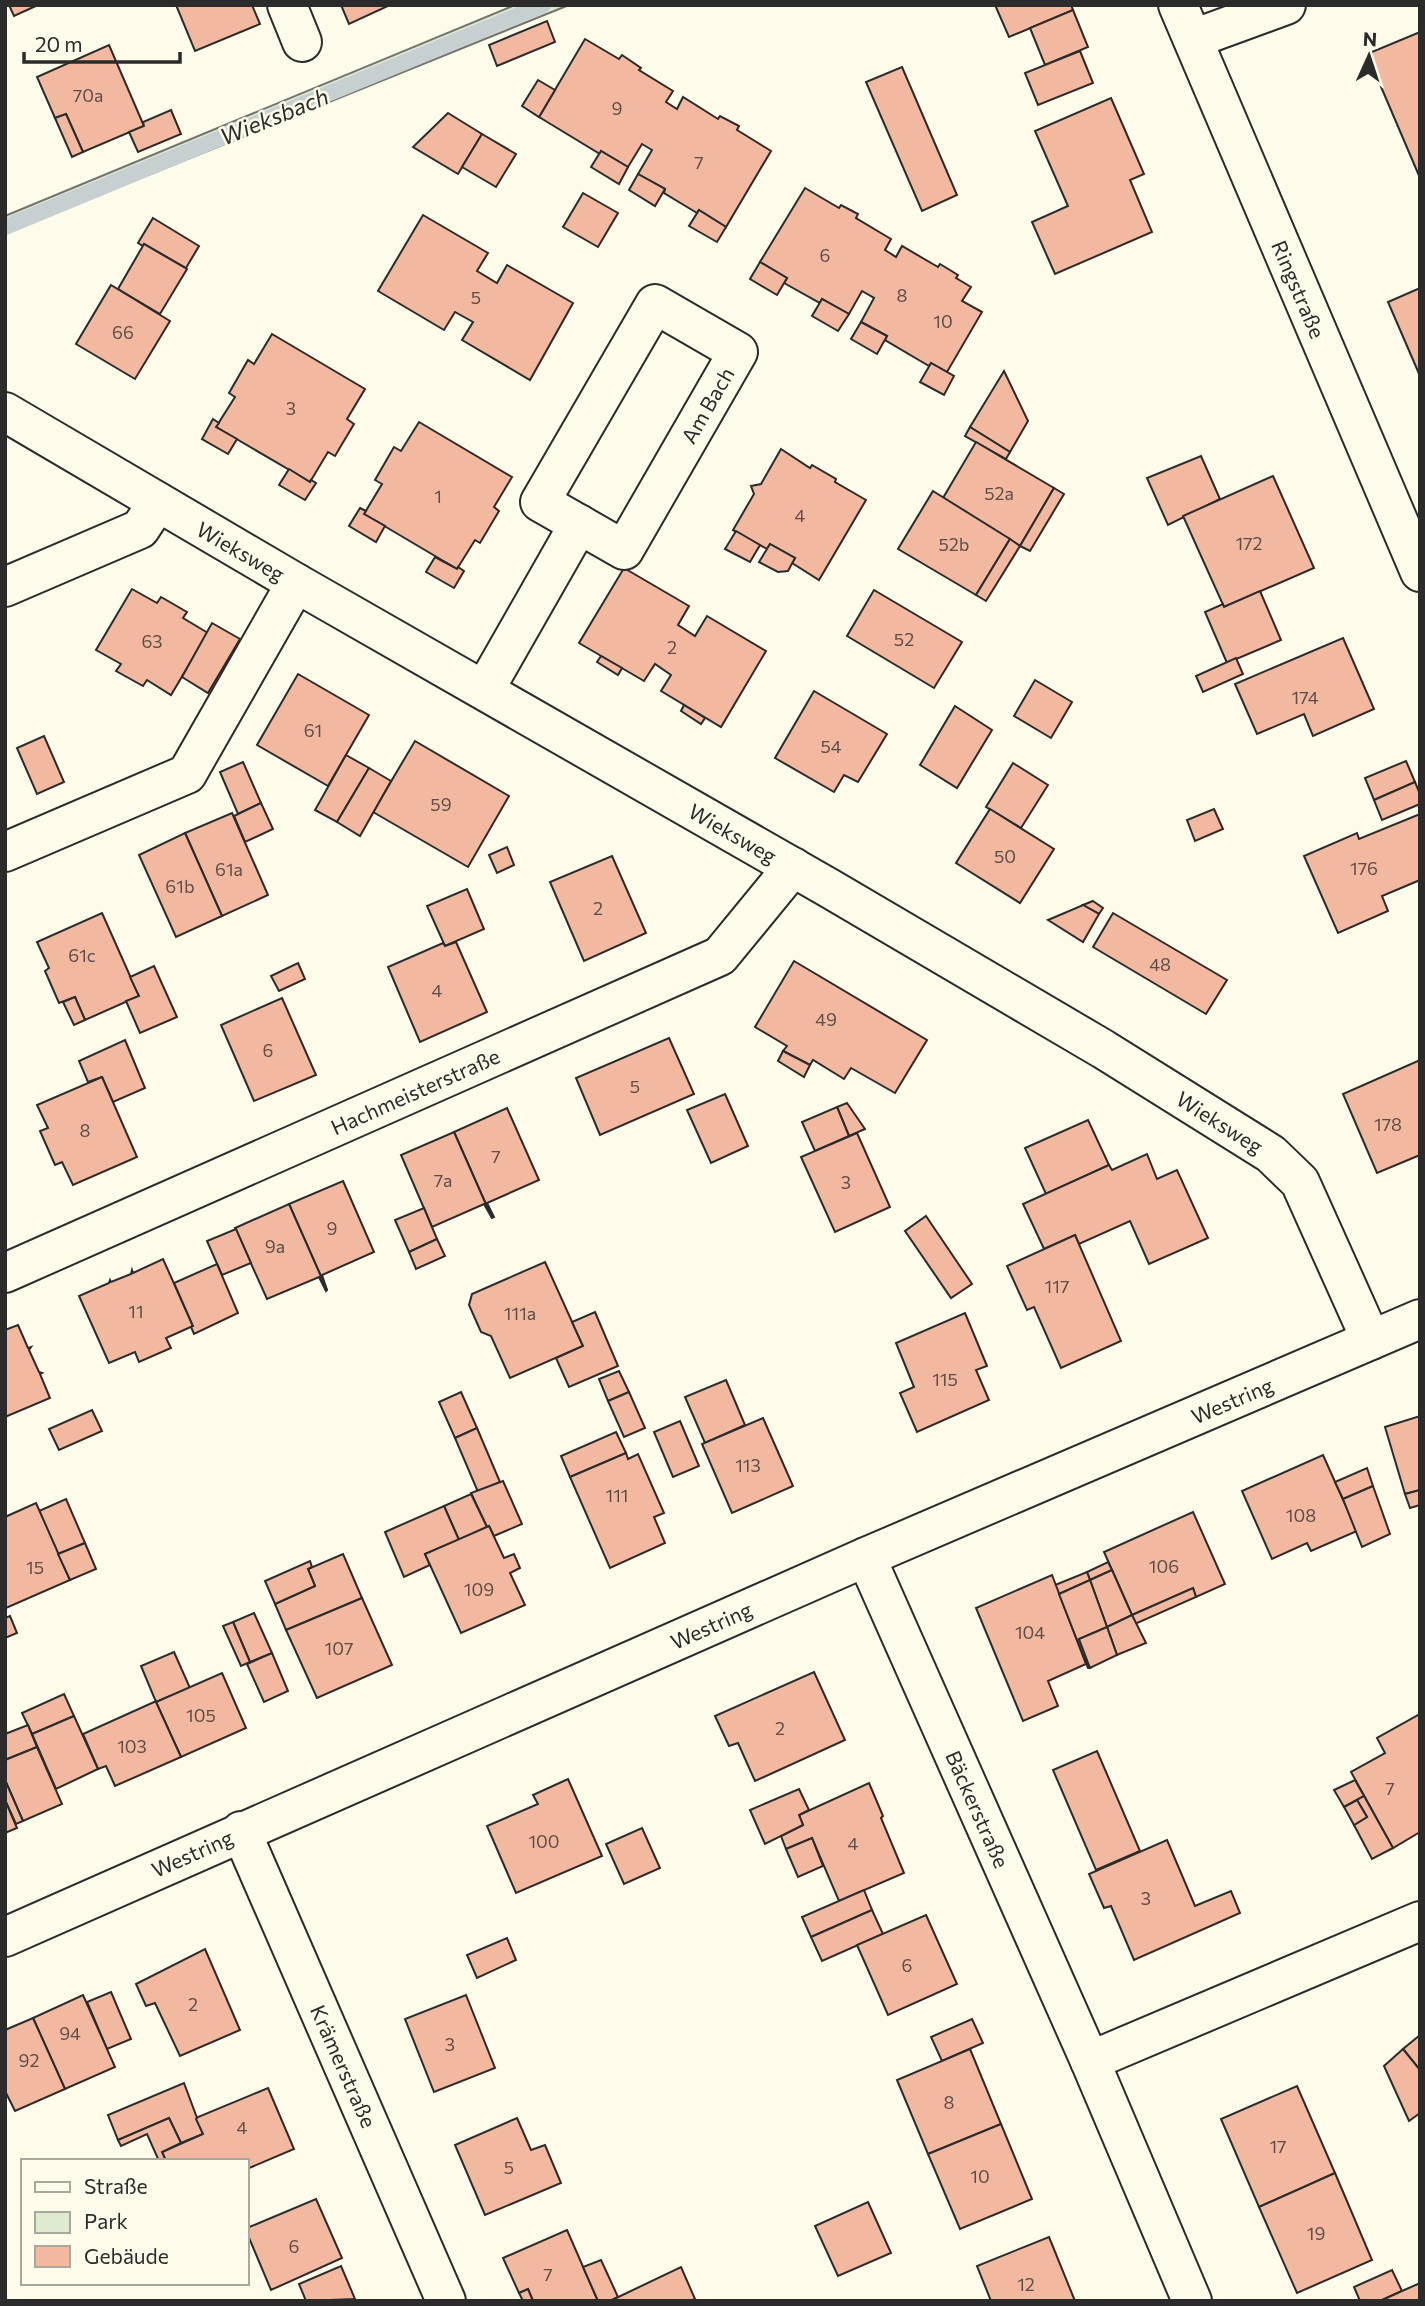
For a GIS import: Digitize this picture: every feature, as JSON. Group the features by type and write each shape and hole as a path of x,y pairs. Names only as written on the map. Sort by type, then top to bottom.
{"street":[{"path":"287,5 302,42"},
{"path":"1185,22 1286,5"},
{"name":"Ringstraße","path":"1185,22 1420,572"},
{"name":"Am Bach","path":"654,304 738,352 624,550 579,524 540,502 654,304"},
{"name":"Wieksweg","path":"5,412 296,583 793,867 1103,1049 1271,1154 1300,1182 1371,1340"},
{"path":"5,587 140,529 158,502"},
{"path":"485,690 579,524"},
{"path":"5,852 187,774 296,583"},
{"name":"Hachmeisterstraße","path":"5,1273 720,956 793,867"},
{"name":"Westring","path":"5,1937 866,1556 1420,1319"},
{"name":"Bäckerstraße","path":"866,1556 1090,2061 1192,2301"},
{"name":"Krämerstraße","path":"241,1831 446,2301"},
{"path":"1090,2061 1420,1921"}],"green space":[{"path":"515,5 569,5 5,233 5,216"}],"building":[{"path":"9,5 38,5 14,16"},
{"path":"176,5 252,5 260,24 195,51"},
{"path":"341,5 387,5 388,6 349,24"},
{"path":"995,5 1071,5 1073,10 1009,37"},
{"path":"1073,10 1088,47 1045,65 1030,28"},
{"path":"547,21 555,42 497,66 489,45"},
{"path":"1420,32 1420,178 1367,54"},
{"path":"585,39 619,59 622,55 641,68 639,70 673,91 666,102 677,109 683,97 718,119 720,116 739,126 737,130 771,151 726,227 699,210 697,213 664,193 665,189 638,174 652,150 642,144 628,167 601,151 600,154 539,117"},
{"path":"109,45 144,126 83,152 66,114 55,118 37,77"},
{"path":"1080,51 1093,83 1038,105 1025,73"},
{"path":"902,67 957,195 922,211 866,82"},
{"path":"538,80 555,90 539,117 522,106"},
{"path":"1111,98 1144,174 1130,180 1152,232 1055,274 1032,222 1068,206 1035,131"},
{"path":"171,110 181,134 138,152 129,132 144,126 143,122"},
{"path":"448,113 482,134 458,174 413,147"},
{"path":"66,114 83,152 72,157 55,118"},
{"path":"482,134 516,154 496,187 462,167"},
{"path":"601,151 628,167 619,184 591,167"},
{"path":"638,174 665,189 655,206 629,190"},
{"path":"805,188 839,208 841,205 858,214 856,218 891,239 885,250 896,257 902,246 938,267 940,264 971,287 962,301 982,312 947,372 931,363 929,366 885,340 887,336 861,322 874,298 862,291 849,314 822,299 820,303 784,283 787,278 760,262"},
{"path":"583,193 618,213 598,247 563,227"},
{"path":"699,210 726,227 717,242 689,226"},
{"path":"423,215 488,253 477,271 497,283 507,265 573,303 530,380 462,340 473,322 455,312 444,330 378,291"},
{"path":"153,218 199,246 186,268 138,243"},
{"path":"144,244 187,269 160,314 118,289"},
{"path":"760,262 787,278 777,295 750,279"},
{"path":"111,285 170,321 135,379 76,344"},
{"path":"1420,288 1420,376 1388,302"},
{"path":"822,299 849,314 838,331 812,316"},
{"path":"861,322 887,336 877,354 851,339"},
{"path":"272,334 365,389 347,419 354,424 335,456 328,452 310,482 216,427 235,397 229,393 248,360 254,364"},
{"path":"931,363 954,376 944,395 920,382"},
{"path":"1004,371 1028,421 1010,452 970,427"},
{"path":"213,419 219,423 216,427 237,439 228,454 202,439"},
{"path":"419,422 512,477 494,507 499,511 480,543 475,540 457,569 364,514 382,484 375,480 394,447 401,451"},
{"path":"970,427 1010,452 1006,459 965,436"},
{"path":"976,442 1054,488 1020,546 943,498"},
{"path":"781,449 810,468 812,465 836,479 835,482 866,500 819,580 792,563 795,558 770,544 767,549 733,530 754,494 751,486 761,484"},
{"path":"1201,456 1220,499 1168,525 1147,478"},
{"path":"289,469 316,483 305,500 279,485"},
{"path":"1273,476 1314,568 1224,607 1183,516"},
{"path":"1054,488 1064,494 1030,551 1020,546"},
{"path":"933,491 1010,539 976,595 898,549"},
{"path":"360,508 366,511 364,514 385,526 376,542 349,526"},
{"path":"736,531 760,545 750,562 725,549"},
{"path":"1010,539 1020,546 986,601 976,595"},
{"path":"770,544 795,558 788,571 778,572 759,562"},
{"path":"435,557 464,571 454,588 426,572"},
{"path":"624,568 689,606 678,625 695,636 707,616 766,651 721,727 661,691 671,675 655,664 644,681 579,643"},
{"path":"132,589 157,603 161,597 187,612 183,618 208,633 171,695 147,680 143,686 116,671 121,664 96,650"},
{"path":"874,590 962,642 934,688 847,636"},
{"path":"1260,591 1281,640 1227,663 1205,612 1223,604 1224,607"},
{"path":"212,623 240,639 208,693 182,677"},
{"path":"1343,638 1374,709 1313,736 1304,714 1257,734 1235,684"},
{"path":"601,656 622,668 618,675 597,662"},
{"path":"1236,658 1243,674 1203,692 1196,676"},
{"path":"298,674 369,715 328,786 257,745"},
{"path":"1035,680 1072,702 1051,738 1014,716"},
{"path":"814,691 887,734 858,782 844,775 834,792 775,758"},
{"path":"684,705 705,718 701,724 681,711"},
{"path":"955,706 992,730 957,788 920,765"},
{"path":"44,736 64,782 37,794 17,748"},
{"path":"415,741 509,796 468,867 373,812"},
{"path":"346,755 369,768 337,822 315,810"},
{"path":"1406,761 1415,782 1374,800 1365,778"},
{"path":"243,762 261,803 238,814 220,772"},
{"path":"1013,763 1048,785 1021,828 986,807"},
{"path":"369,768 391,781 360,836 337,822"},
{"path":"1415,782 1420,794 1420,804 1382,820 1374,800"},
{"path":"261,803 273,829 245,842 234,816"},
{"path":"990,809 1054,849 1020,903 956,863"},
{"path":"1214,809 1223,829 1195,841 1187,820"},
{"path":"232,813 268,895 222,916 185,833"},
{"path":"1420,814 1420,880 1382,896 1388,911 1338,933 1304,856 1357,833 1359,839"},
{"path":"185,833 222,916 176,937 139,855"},
{"path":"507,847 514,865 497,873 489,855"},
{"path":"612,856 646,933 584,961 550,882"},
{"path":"467,889 484,929 445,946 427,906"},
{"path":"1093,901 1103,908 1099,914 1083,905"},
{"path":"1083,905 1099,914 1083,942 1048,920"},
{"path":"102,913 139,996 85,1020 75,997 59,1003 45,971 49,968 37,942"},
{"path":"1113,913 1227,980 1206,1014 1093,947"},
{"path":"456,942 487,1012 420,1042 388,967 443,943 445,946"},
{"path":"794,961 927,1040 895,1093 851,1068 844,1079 813,1060 810,1065 783,1051 787,1046 755,1027"},
{"path":"298,963 305,979 279,991 271,976"},
{"path":"154,966 177,1017 140,1033 126,1001 139,996 130,977"},
{"path":"75,997 85,1020 74,1025 63,1002"},
{"path":"282,998 316,1075 254,1101 221,1025"},
{"path":"669,1038 694,1094 600,1135 576,1078"},
{"path":"125,1040 145,1088 113,1102 102,1077 88,1082 79,1061"},
{"path":"783,1051 810,1065 804,1077 778,1061"},
{"path":"1420,1060 1420,1155 1377,1173 1343,1094"},
{"path":"102,1077 137,1157 73,1185 62,1162 55,1165 40,1131 48,1128 37,1105"},
{"path":"725,1094 748,1146 711,1163 687,1110"},
{"path":"847,1103 865,1129 849,1136 837,1107"},
{"path":"837,1107 849,1136 815,1151 802,1122"},
{"path":"507,1108 539,1180 487,1203 494,1217 492,1218 454,1132"},
{"path":"1088,1120 1109,1165 1046,1194 1025,1148"},
{"path":"454,1132 492,1218 484,1204 432,1227 401,1155"},
{"path":"857,1133 890,1207 835,1232 801,1157"},
{"path":"1147,1154 1157,1179 1177,1170 1208,1238 1149,1264 1130,1221 1079,1244 1075,1235 1044,1249 1023,1204 1109,1165 1112,1170"},
{"path":"343,1181 374,1252 322,1275 327,1290 289,1204"},
{"path":"289,1204 327,1290 319,1277 267,1299 235,1228"},
{"path":"424,1208 437,1239 409,1252 395,1220"},
{"path":"926,1216 972,1284 951,1298 905,1231"},
{"path":"236,1229 251,1263 222,1275 207,1241"},
{"path":"1075,1235 1121,1341 1061,1368 1034,1307 1027,1310 1007,1266"},
{"path":"437,1239 445,1256 416,1269 409,1252"},
{"path":"163,1259 193,1326 166,1338 171,1348 139,1362 135,1352 109,1363 79,1296 109,1283 110,1280 111,1282 131,1274 132,1270 133,1273"},
{"path":"545,1262 583,1346 510,1378 491,1336 481,1332 469,1305 472,1294"},
{"path":"217,1264 238,1313 194,1334 174,1283"},
{"path":"595,1312 618,1366 569,1387 556,1358 583,1346 572,1322"},
{"path":"965,1313 987,1366 976,1370 989,1400 917,1432 900,1393 914,1387 896,1343"},
{"path":"18,1325 28,1348 31,1347 29,1350 39,1372 42,1373 40,1374 50,1398 5,1417 5,1330"},
{"path":"619,1371 629,1392 608,1401 599,1379"},
{"path":"726,1380 745,1425 705,1443 685,1397"},
{"path":"461,1392 477,1428 455,1438 439,1402"},
{"path":"629,1392 645,1428 624,1437 608,1401"},
{"path":"92,1410 102,1431 59,1450 49,1429"},
{"path":"1420,1416 1420,1490 1405,1494 1385,1427"},
{"path":"763,1418 793,1486 732,1513 702,1444"},
{"path":"680,1421 699,1466 673,1477 654,1432"},
{"path":"477,1428 500,1482 478,1492 455,1438"},
{"path":"616,1432 626,1453 570,1477 561,1456"},
{"path":"626,1453 628,1459 638,1454 664,1513 654,1517 665,1543 610,1568 570,1477"},
{"path":"1323,1455 1357,1531 1311,1551 1307,1543 1272,1559 1242,1491"},
{"path":"1367,1468 1373,1486 1343,1499 1335,1482"},
{"path":"503,1481 522,1524 494,1536 471,1493"},
{"path":"1373,1486 1390,1534 1362,1547 1343,1499"},
{"path":"1420,1490 1420,1505 1410,1508 1405,1494"},
{"path":"471,1494 487,1527 459,1540 444,1506"},
{"path":"66,1499 85,1543 58,1554 39,1511"},
{"path":"36,1503 70,1580 6,1608 5,1517"},
{"path":"444,1506 459,1540 425,1554 430,1565 404,1577 385,1532"},
{"path":"1193,1512 1225,1584 1196,1597 1193,1588 1132,1615 1104,1552"},
{"path":"489,1526 504,1558 514,1554 520,1568 510,1573 525,1605 461,1633 425,1554"},
{"path":"85,1543 96,1569 70,1580 58,1554"},
{"path":"343,1554 362,1598 286,1630 275,1604 315,1586 308,1569"},
{"path":"310,1561 312,1567 308,1569 315,1586 275,1604 265,1581"},
{"path":"1108,1562 1112,1570 1090,1580 1087,1572"},
{"path":"1112,1570 1132,1615 1107,1627 1090,1580"},
{"path":"1087,1572 1090,1580 1059,1594 1055,1585"},
{"path":"1052,1575 1086,1664 1048,1681 1058,1706 1023,1721 976,1608"},
{"path":"1090,1580 1107,1627 1079,1639 1088,1668 1059,1594"},
{"path":"1193,1588 1196,1597 1135,1624 1132,1615"},
{"path":"362,1598 392,1665 317,1698 286,1630"},
{"path":"254,1613 272,1653 250,1662 233,1622"},
{"path":"1132,1615 1146,1643 1117,1655 1107,1627"},
{"path":"10,1616 17,1633 5,1638 5,1618"},
{"path":"233,1622 250,1662 241,1666 223,1626"},
{"path":"1107,1627 1117,1655 1090,1668 1079,1639"},
{"path":"174,1652 190,1688 156,1702 141,1666"},
{"path":"272,1653 288,1691 264,1702 247,1664"},
{"path":"814,1672 845,1740 755,1781 738,1743 729,1746 715,1716"},
{"path":"222,1673 246,1728 181,1757 156,1702"},
{"path":"64,1694 74,1716 32,1734 22,1713"},
{"path":"154,1702 181,1757 115,1786 106,1766 98,1769 83,1734"},
{"path":"1420,1714 1420,1832 1393,1848 1351,1772 1385,1753 1377,1738"},
{"path":"74,1716 98,1769 56,1789 32,1734"},
{"path":"28,1725 37,1747 5,1760 5,1734"},
{"path":"37,1747 62,1804 23,1821 5,1780 5,1760"},
{"path":"1097,1751 1140,1851 1096,1870 1053,1770"},
{"path":"568,1779 602,1856 516,1893 487,1826 538,1804 533,1795"},
{"path":"5,1780 23,1821 16,1824 5,1800"},
{"path":"1355,1780 1364,1796 1344,1807 1334,1790"},
{"path":"869,1783 904,1873 839,1901 812,1838 786,1849 781,1836 803,1825 799,1815"},
{"path":"799,1789 809,1810 799,1815 803,1825 765,1844 750,1810"},
{"path":"1364,1796 1393,1848 1372,1859 1354,1825 1367,1817 1357,1800"},
{"path":"5,1800 17,1828 5,1833"},
{"path":"1357,1800 1367,1817 1354,1825 1344,1807"},
{"path":"642,1828 660,1868 624,1884 606,1844"},
{"path":"812,1838 823,1866 798,1877 786,1849"},
{"path":"1167,1840 1195,1906 1231,1891 1240,1913 1134,1960 1111,1906 1104,1908 1089,1874"},
{"path":"864,1890 872,1910 811,1937 802,1917"},
{"path":"872,1910 883,1934 822,1961 811,1937"},
{"path":"926,1915 957,1984 888,2015 857,1945"},
{"path":"507,1938 516,1960 477,1978 467,1955"},
{"path":"205,1949 240,2030 180,2056 155,2003 146,2006 136,1984"},
{"path":"111,1992 131,2039 107,2049 87,2002"},
{"path":"83,1995 115,2067 65,2089 33,2018"},
{"path":"466,1995 495,2068 434,2092 405,2019"},
{"path":"33,2018 65,2089 15,2111 5,2091 5,2030"},
{"path":"972,2019 983,2043 942,2061 931,2037"},
{"path":"1420,2035 1420,2070 1403,2049"},
{"path":"970,2049 1001,2124 928,2154 897,2080"},
{"path":"1403,2049 1420,2070 1420,2113 1409,2121 1384,2066"},
{"path":"184,2083 203,2134 181,2143 169,2118 118,2140 108,2115"},
{"path":"1297,2086 1335,2173 1259,2207 1221,2119"},
{"path":"268,2088 294,2149 248,2169 248,2159 165,2159 162,2152 203,2134 196,2119"},
{"path":"169,2118 181,2143 162,2152 165,2159 158,2159 147,2134 121,2146 118,2140"},
{"path":"517,2118 531,2150 545,2145 561,2183 485,2215 455,2145"},
{"path":"1001,2124 1032,2199 960,2229 928,2154"},
{"path":"1335,2173 1372,2260 1297,2293 1259,2207"},
{"path":"316,2199 342,2258 271,2290 248,2235 248,2228"},
{"path":"868,2202 891,2253 838,2276 815,2226"},
{"path":"567,2230 598,2301 533,2301 528,2289 519,2293 503,2258"},
{"path":"1049,2237 1075,2301 991,2301 977,2266"},
{"path":"601,2260 618,2297 610,2301 598,2301 583,2267"},
{"path":"341,2266 355,2299 306,2301 299,2284"},
{"path":"681,2267 695,2299 610,2301"},
{"path":"1392,2270 1402,2291 1380,2301 1360,2301 1354,2287"},
{"path":"1420,2283 1420,2301 1380,2301 1402,2291"},
{"path":"528,2289 533,2301 523,2301 519,2293"}],"waterway":[{"name":"Wieksbach","path":"5,227 543,5"}]}
